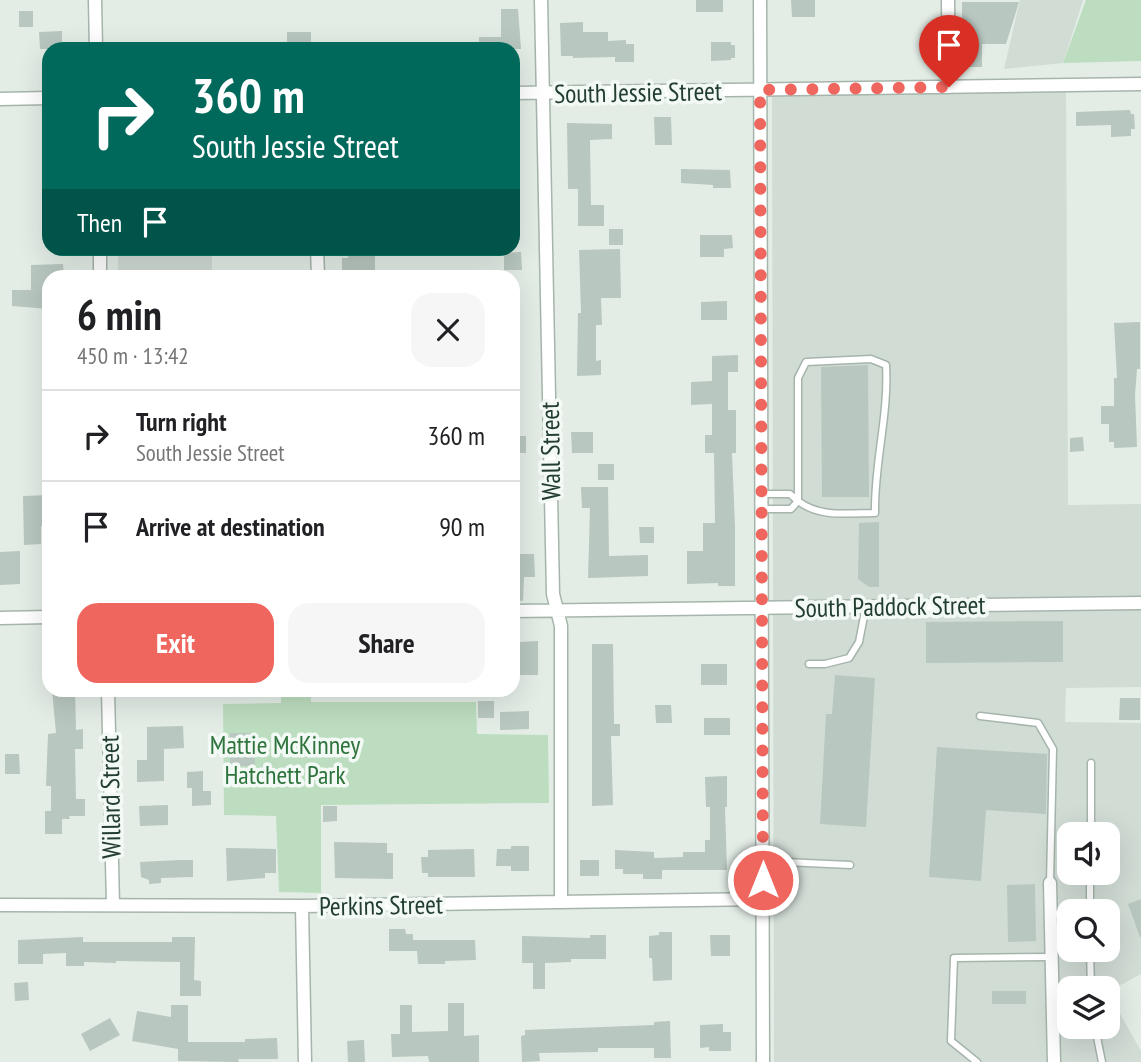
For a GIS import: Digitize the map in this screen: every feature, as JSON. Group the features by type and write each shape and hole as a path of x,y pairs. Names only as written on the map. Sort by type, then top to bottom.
{"street":[{"path":"95,0 96,42"},
{"name":"Wall Street","path":"541,0 553,594 561,626 561,902"},
{"path":"760,0 763,1062"},
{"path":"948,0 949,87"},
{"name":"South Jessie Street","path":"520,93 1141,84"},
{"path":"0,99 42,99"},
{"name":"South Paddock Street","path":"520,611 1141,603"},
{"path":"0,618 42,617"},
{"name":"Willard Street","path":"108,697 113,905"},
{"path":"1050,883 1055,1062"},
{"name":"Perkins Street","path":"0,905 302,906 763,899"},
{"path":"302,906 305,1062"}],"lane":[{"path":"761,494 790,494 798,501 808,509 827,513 875,513 887,385 886,365 872,359 806,362 798,378 798,501 791,509 761,509"},
{"path":"809,664 825,664 849,658 859,642 866,606"},
{"path":"980,716 1038,723 1052,750 1050,883"},
{"path":"1091,763 1091,822"},
{"path":"762,862 850,865"},
{"path":"1051,915 1057,914"},
{"path":"977,1062 951,1041 954,958 1052,957"},
{"path":"1053,1014 1057,1013"},
{"path":"1097,1039 1102,1062"}],"shaded area":[{"path":"1020,0 1083,0 1063,63 1004,69"},
{"path":"1066,85 1068,505 1141,504 1141,687 1066,688 1065,722 1141,723 1141,974 1120,985 1120,976 1057,976 1057,1039 1120,1039 1120,1013 1141,1051 1141,1062 774,1062 772,90"},
{"path":"118,256 212,256 212,270 118,270"}],"green space":[{"path":"1086,0 1141,0 1141,61 1063,63"},
{"name":"Mattie McKinney Hatchett Park","path":"281,697 311,697 311,702 476,702 477,734 548,735 549,803 321,805 321,893 279,892 276,816 224,815 223,704 281,703"}],"building":[{"path":"696,0 723,0 723,12 696,12"},
{"path":"791,0 815,0 815,17 792,17"},
{"path":"962,2 1019,2 1006,44 982,44 982,67 962,67"},
{"path":"501,9 518,9 521,49 520,42 479,42 479,37 501,37"},
{"path":"19,11 33,11 33,27 19,27"},
{"path":"583,22 583,32 608,32 608,41 626,40 626,44 634,44 634,62 615,62 615,57 561,56 560,23"},
{"path":"62,31 62,42 42,42 40,49 39,32"},
{"path":"287,32 311,32 311,42 287,42"},
{"path":"711,42 731,42 731,45 735,45 735,58 711,61"},
{"path":"1130,110 1131,114 1134,114 1135,129 1131,129 1131,136 1111,137 1111,125 1076,126 1076,112"},
{"path":"654,117 671,117 672,145 655,145"},
{"path":"567,123 612,124 612,139 590,140 591,205 604,205 604,226 578,226 578,189 568,189"},
{"path":"681,169 730,170 731,188 681,183"},
{"path":"609,229 623,229 623,245 609,245"},
{"path":"700,235 732,235 733,248 724,249 724,257 700,257"},
{"path":"620,249 621,298 601,298 602,325 596,325 596,361 601,360 601,375 577,376 578,313 581,313 579,250"},
{"path":"520,252 522,270 504,270 504,256 520,256"},
{"path":"375,256 375,270 342,270 342,258"},
{"path":"63,264 64,270 42,270 42,308 12,306 12,290 31,290 31,265"},
{"path":"727,301 727,320 701,320 701,302"},
{"path":"1140,322 1140,369 1137,369 1135,395 1137,447 1114,448 1114,442 1109,442 1109,424 1101,424 1101,406 1114,406 1114,378 1117,378 1114,323"},
{"path":"738,355 738,372 728,372 728,410 736,410 736,453 732,453 735,586 718,586 718,583 687,584 687,551 703,551 703,523 715,523 714,453 705,453 705,435 712,435 712,404 691,405 691,382 712,381 712,356"},
{"path":"868,365 869,497 822,497 821,367"},
{"path":"571,432 593,432 593,453 572,453"},
{"path":"520,436 526,436 526,453 520,453"},
{"path":"1083,437 1084,451 1070,452 1070,438"},
{"path":"598,464 614,464 614,480 598,480"},
{"path":"581,487 608,487 609,556 648,555 648,576 588,578 590,508 582,508"},
{"path":"42,495 41,544 24,545 23,496"},
{"path":"879,522 879,587 869,587 858,579 859,523"},
{"path":"639,527 654,527 654,543 640,543"},
{"path":"20,551 20,584 0,585 0,552"},
{"path":"520,554 534,554 535,577 524,577 523,601 520,601"},
{"path":"1063,621 1063,662 926,663 926,622"},
{"path":"538,641 538,675 520,675 520,642"},
{"path":"592,644 613,644 614,724 620,724 620,736 611,736 613,805 592,806"},
{"path":"701,664 727,664 727,685 701,685"},
{"path":"835,675 875,678 866,827 820,824 826,714 832,714"},
{"path":"53,697 75,697 76,730 83,729 83,749 75,749 76,799 85,799 85,816 62,819 62,834 45,834 45,811 51,811 51,786 46,786 48,734 56,733"},
{"path":"1120,698 1140,698 1140,720 1119,720"},
{"path":"478,701 494,701 494,718 478,718"},
{"path":"655,705 671,705 672,723 656,723"},
{"path":"529,711 529,729 500,730 500,712"},
{"path":"704,718 730,718 730,735 704,735"},
{"path":"183,726 184,748 164,749 164,781 137,782 137,760 147,760 147,727"},
{"path":"230,733 255,733 255,766 230,766"},
{"path":"937,747 1047,754 1046,814 986,810 981,881 929,877"},
{"path":"5,754 19,754 20,774 5,774"},
{"path":"203,771 203,791 211,791 211,805 192,806 192,788 187,788 187,772"},
{"path":"727,776 727,870 662,870 662,879 643,879 643,874 623,874 623,869 615,869 615,850 654,852 654,858 683,857 683,852 705,852 705,840 710,840 710,807 706,807 705,777"},
{"path":"168,805 168,825 140,826 139,806"},
{"path":"323,806 337,806 337,821 323,822"},
{"path":"334,842 387,843 387,853 393,853 393,879 335,878"},
{"path":"511,846 529,846 529,871 511,871 511,866 496,866 497,849 511,849"},
{"path":"226,848 276,849 276,873 265,873 265,878 227,881"},
{"path":"474,849 475,877 428,877 428,873 422,873 421,857 428,857 428,850"},
{"path":"193,860 193,877 161,878 161,883 149,884 149,880 141,877 140,862"},
{"path":"580,860 599,860 599,876 580,876"},
{"path":"1035,884 1036,941 1008,942 1007,885"},
{"path":"1141,899 1141,937 1140,937 1128,904"},
{"path":"389,929 405,929 406,934 413,934 413,940 475,940 476,960 418,964 417,951 389,951"},
{"path":"659,932 672,932 672,980 653,981 649,936 659,935"},
{"path":"590,935 606,935 606,959 571,959 571,962 545,963 545,989 533,989 533,963 522,963 522,936 590,938"},
{"path":"710,935 730,935 730,956 711,956"},
{"path":"83,937 83,942 172,942 172,937 195,937 194,980 201,981 201,996 180,996 180,962 84,962 84,966 66,966 66,953 43,954 43,964 18,964 18,940"},
{"path":"28,982 29,1000 15,1001 14,983"},
{"path":"992,991 1026,991 1026,1004 992,1004"},
{"path":"448,1003 464,1003 464,1036 479,1035 479,1062 429,1062 428,1056 392,1057 391,1034 400,1034 400,1005 412,1005 412,1032 448,1031"},
{"path":"171,1005 188,1005 188,1042 245,1042 245,1039 277,1038 278,1059 238,1059 239,1062 178,1061 178,1049 132,1041 137,1011 171,1017"},
{"path":"110,1018 120,1035 90,1051 81,1034"},
{"path":"670,1021 671,1058 654,1058 654,1048 598,1048 598,1052 539,1053 540,1061 522,1062 521,1036 525,1035 525,1030 654,1025 654,1022"},
{"path":"723,1024 723,1032 731,1032 731,1051 709,1051 709,1047 700,1048 700,1025"},
{"path":"364,1040 365,1062 348,1062 347,1041"}],"route":[{"path":"763,880 760,90 949,87"}]}
